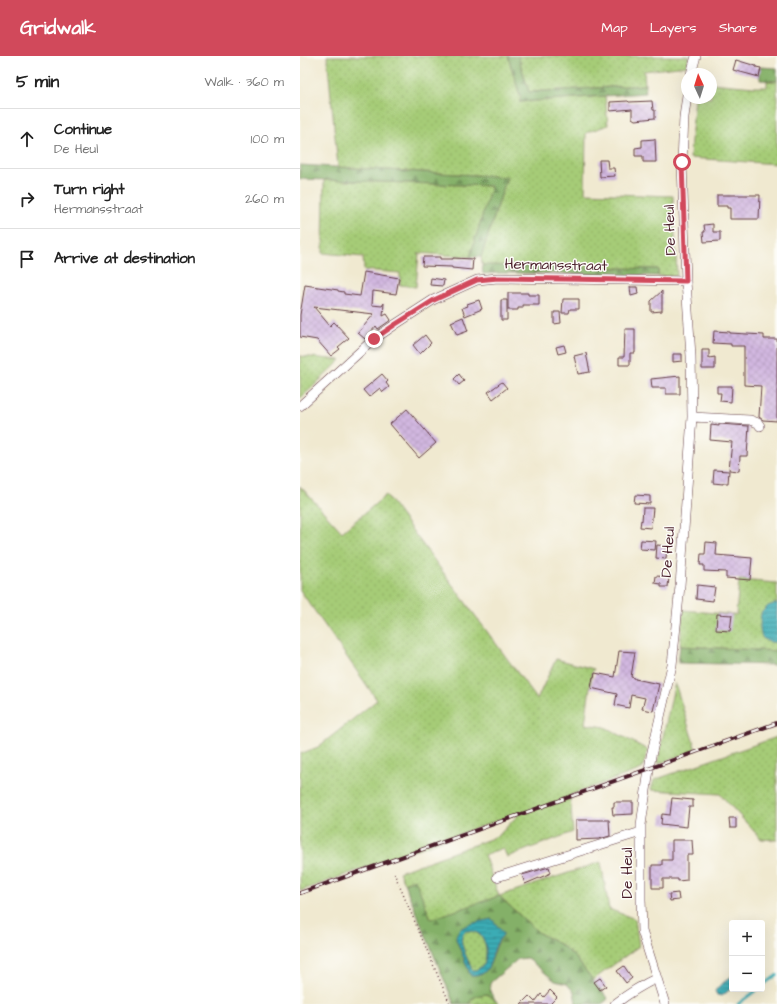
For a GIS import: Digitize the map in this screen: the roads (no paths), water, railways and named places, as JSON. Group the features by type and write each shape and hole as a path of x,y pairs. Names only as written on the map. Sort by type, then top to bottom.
{"street":[{"path":"693,68 696,56"},
{"name":"De Heul","path":"665,1004 642,931 641,825 651,756 672,664 680,586 692,417 682,162 686,104"},
{"name":"Hermansstraat","path":"300,406 374,339 434,300 477,280 498,278 686,281"},
{"path":"692,417 750,420 760,426"},
{"path":"496,878 641,832"},
{"path":"615,1004 648,982 657,978"}],"water":[{"path":"777,603 777,642 770,642 762,637 761,634 761,613 768,606"},
{"path":"492,919 503,935 496,945 489,966 486,970 478,976 471,976 456,939 457,934 469,924","holes":["466,931 473,931 482,937 486,947 484,965 476,970 472,970 461,939"]},
{"path":"729,978 729,990 722,996 717,995 715,991"}],"waterway":[{"path":"765,984 777,975"},
{"path":"738,1004 754,992"}],"railway":[{"path":"300,893 777,723"}]}
